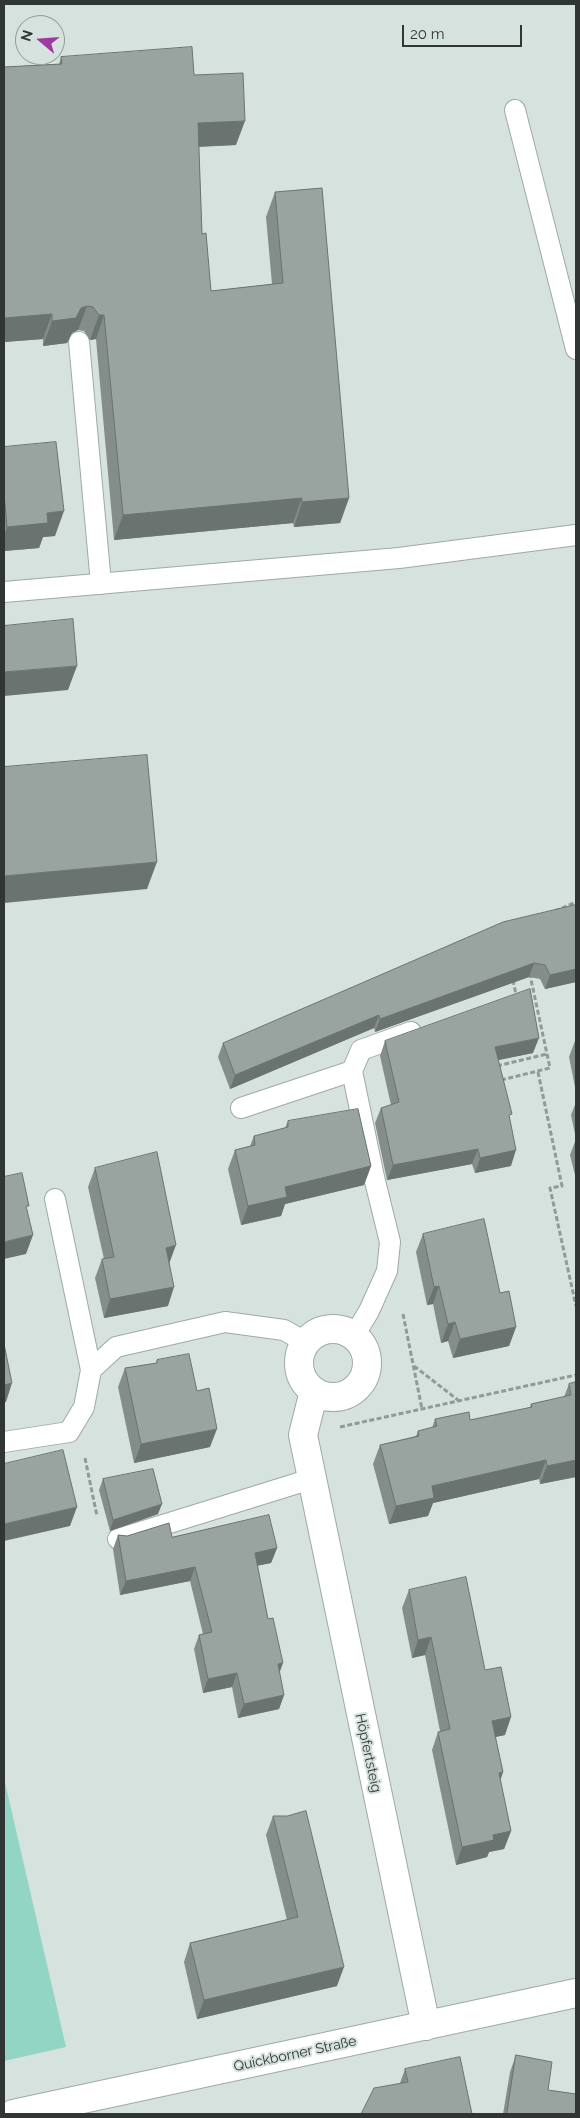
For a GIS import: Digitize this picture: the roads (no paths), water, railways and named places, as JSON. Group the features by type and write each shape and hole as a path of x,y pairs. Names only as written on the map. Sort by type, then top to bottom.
{"street":[{"path":"334,1328 345,1330 362,1345 366,1355 364,1378 347,1394 336,1397 324,1396 314,1391 305,1383 300,1374 300,1352 305,1342 314,1334 334,1328"},
{"name":"Höpfertsteig","path":"314,1391 303,1435 426,2026"},
{"name":"Quickborner Straße","path":"13,2114 576,1993"}],"lane":[{"path":"515,110 576,349"},
{"path":"79,342 101,584"},
{"path":"4,592 400,558 576,535"},
{"path":"354,1336 369,1311 387,1270 390,1242 352,1070 361,1050 425,1027"},
{"path":"241,1108 352,1070"},
{"path":"4,1442 69,1432 84,1407 91,1370 55,1200"},
{"path":"91,1370 116,1347 225,1322 284,1330 305,1342"},
{"path":"118,1539 311,1479"}]}
